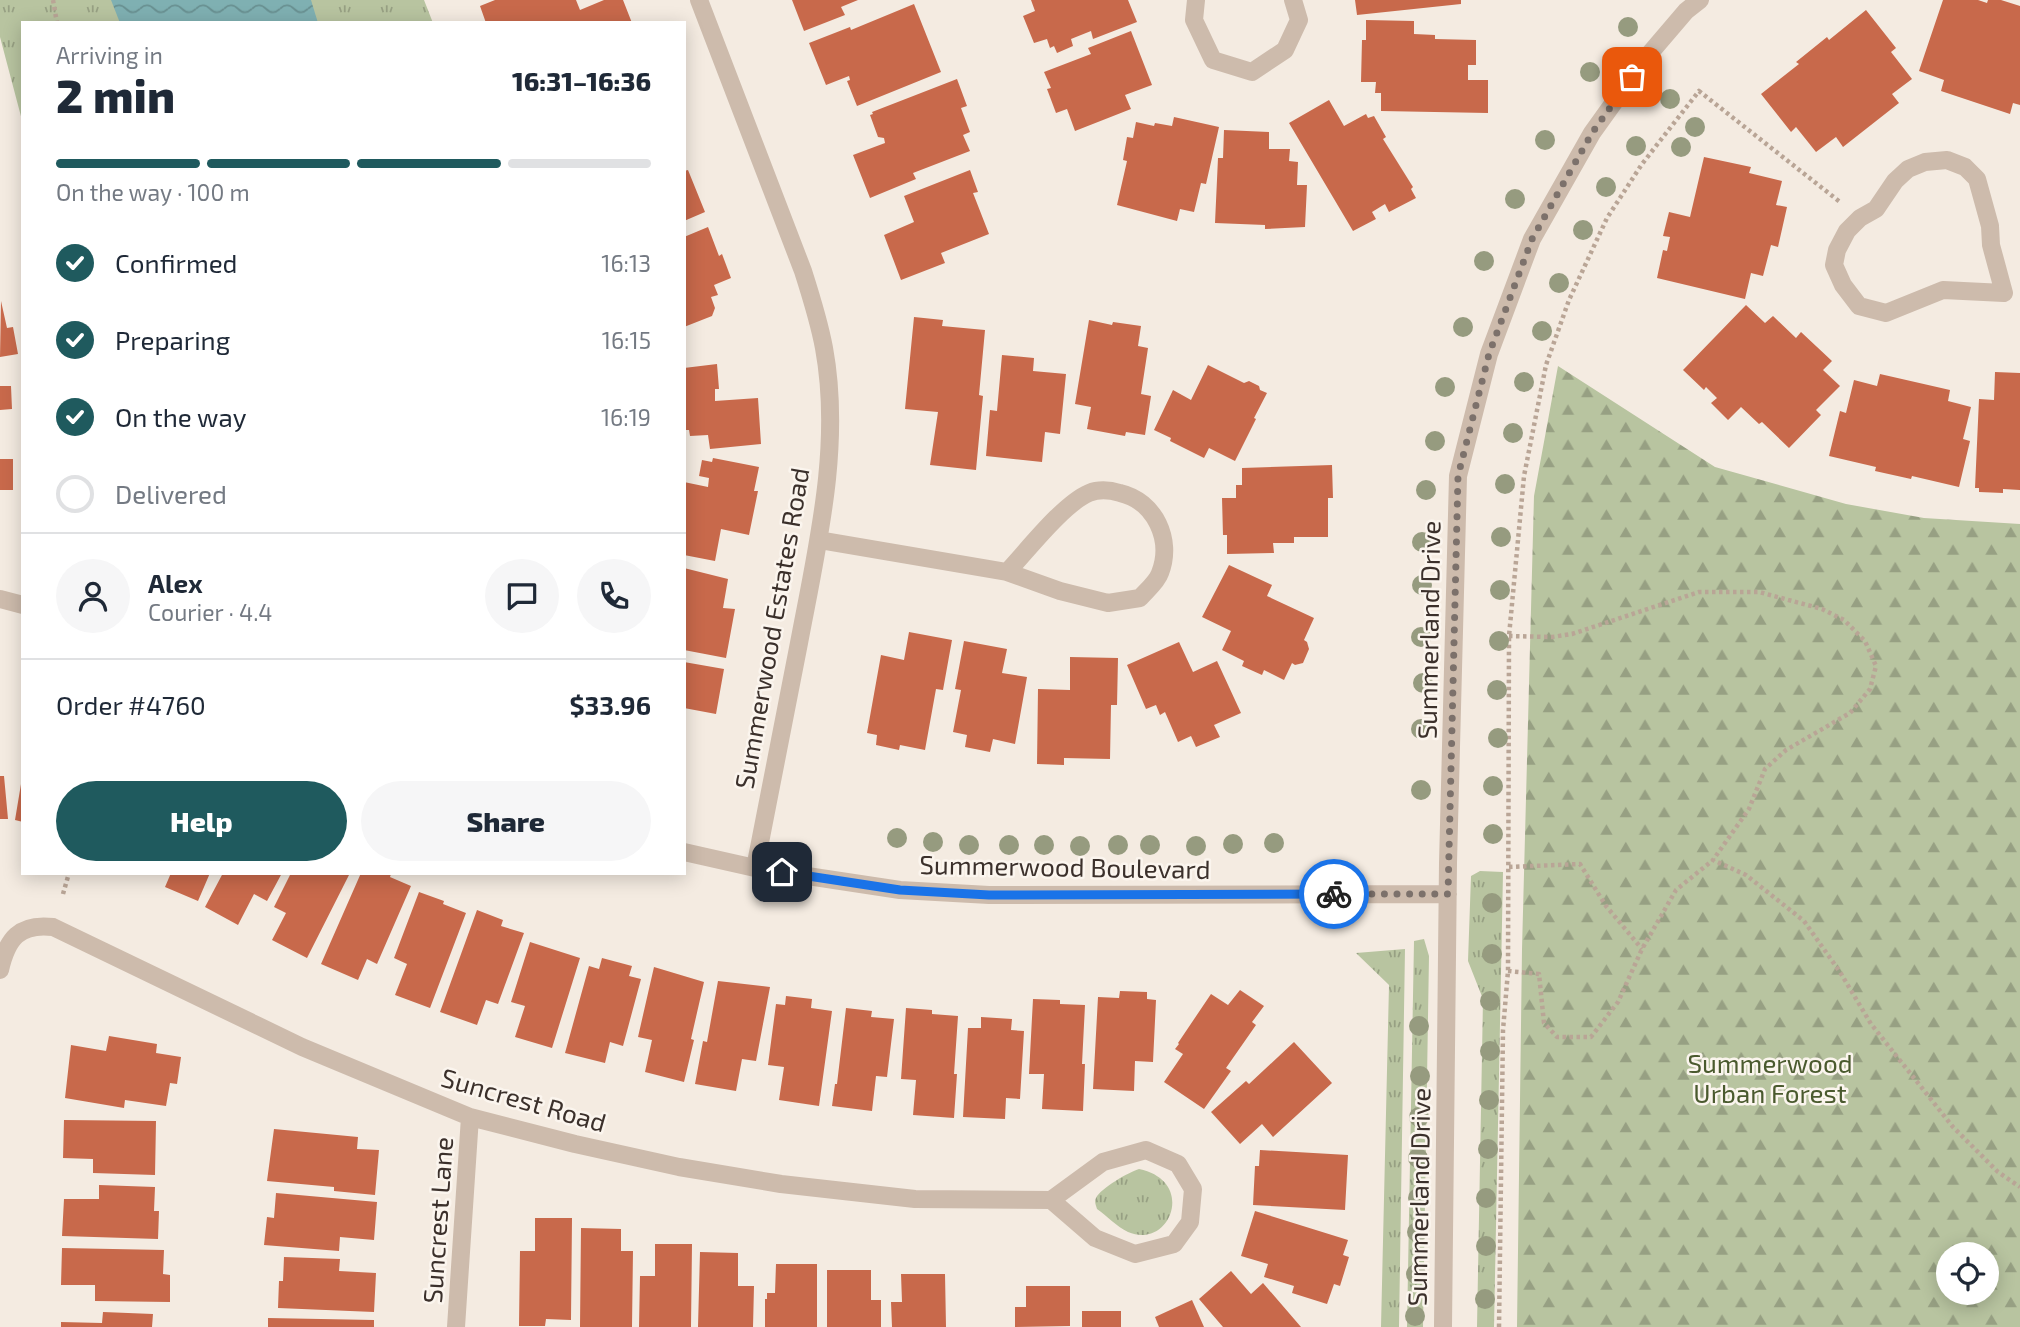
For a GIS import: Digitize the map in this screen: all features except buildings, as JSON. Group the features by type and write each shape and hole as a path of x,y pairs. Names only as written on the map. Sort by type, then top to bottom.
{"street":[{"name":"Summerwood Estates Road","path":"699,0 803,271 816,312 826,360 830,435 819,540 755,867"},
{"path":"1196,0 1194,20 1213,60 1252,72 1285,50 1298,20 1293,0"},
{"name":"Summerland Drive","path":"1443,1327 1448,894 1458,476 1489,354 1532,239 1592,133 1645,59 1686,11 1700,0"},
{"path":"1947,160 1965,167 1977,179 1990,226 1991,245 2012,293 1943,290 1886,313 1859,306 1843,285 1833,265 1847,231 1860,218 1876,209 1895,181 1908,169 1925,162 1947,160"},
{"path":"819,540 1007,572 1060,591 1108,603 1140,598 1160,574 1164,542 1155,513 1133,496 1106,490 1089,493 1069,507 1007,572"},
{"path":"0,599 21,604"},
{"name":"Summerwood Boulevard","path":"686,852 755,867 900,890 989,895 1448,894"},
{"name":"Suncrest Road","path":"0,970 5,948 15,935 36,925 53,927 302,1047 470,1117 679,1167 781,1184 915,1199 1051,1200"},
{"name":"Suncrest Lane","path":"456,1327 470,1117"},
{"path":"1146,1150 1178,1164 1193,1189 1189,1222 1174,1244 1135,1254 1095,1238 1051,1200 1104,1162 1146,1150"}],"path":[{"path":"53,0 57,21"},
{"path":"1499,1327 1503,1030 1508,971 1509,636 1524,476 1546,365 1569,300 1607,218 1642,164 1699,91 1860,218"},
{"path":"1508,971 1539,974 1544,1024 1557,1037 1591,1037 1618,1002 1642,948 1676,890 1713,860 1749,810 1765,769 1786,750 1850,713 1870,689 1876,666 1865,641 1844,620 1822,609 1759,592 1699,592 1572,634 1552,637 1509,636"},
{"path":"1713,860 1746,875 1804,921 1840,972 1871,1024 1953,1128 1998,1172 2020,1187"},
{"path":"1509,867 1580,864 1606,906 1642,948"},
{"path":"63,894 68,875"}],"green space":[{"path":"0,0 424,0 432,21 21,21 21,116 0,37"},
{"name":"Summerwood Urban Forest","path":"1558,366 1715,467 1846,504 1924,518 2020,524 2020,1327 1517,1327 1522,949 1534,496"},
{"path":"1480,871 1503,872 1494,1327 1477,1327 1483,999 1468,961 1471,876"},
{"path":"1424,939 1429,956 1423,1327 1407,1327 1414,941"},
{"path":"1405,949 1399,1327 1381,1327 1389,985 1356,953"},
{"path":"1139,1169 1157,1176 1168,1186 1172,1199 1171,1212 1165,1223 1156,1231 1143,1235 1120,1227 1097,1209 1095,1202 1109,1185"}],"water":[{"path":"111,0 311,0 317,21 119,21"}],"way so far":[{"path":"1334,894 1448,894 1458,476 1489,354 1532,239 1592,133 1632,77"}],"route":[{"path":"782,872 900,890 989,895 1334,894"}]}
